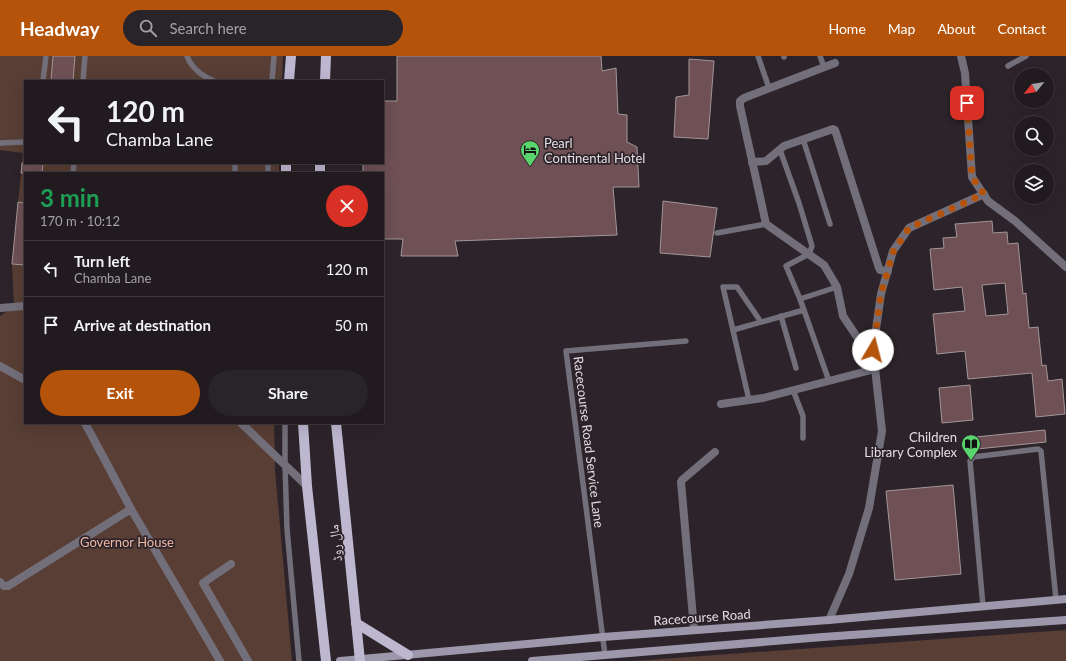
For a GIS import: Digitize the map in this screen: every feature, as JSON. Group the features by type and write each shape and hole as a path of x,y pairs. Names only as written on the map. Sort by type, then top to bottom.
{"main road":[{"path":"289,80 291,56"},
{"path":"325,80 326,56"},
{"name":"مال روڈ","path":"303,424 307,486 326,661"},
{"name":"مال روڈ","path":"336,424 360,660"},
{"name":"Racecourse Road","path":"340,661 694,629 829,620 1066,599"},
{"path":"532,661 1066,620"},
{"path":"356,623 408,655"}],"street":[{"path":"961,56 965,73 972,177 988,202 1015,221 1066,267"},
{"path":"835,63 769,88 740,101 766,224 824,265 837,287 843,316 859,340 873,350"},
{"path":"752,162 766,161 784,146 833,129 879,268 888,271"},
{"path":"829,620 849,574 869,508 882,431 873,350 881,294 893,252 909,228 984,194"},
{"path":"0,308 24,306"},
{"path":"0,366 24,379"},
{"path":"721,404 763,398 875,369"},
{"path":"86,424 131,509 220,661"},
{"path":"242,424 307,486"},
{"path":"694,629 681,482 716,452"},
{"path":"0,582 4,586 8,586 131,509"},
{"path":"231,564 203,583 248,661"}],"lane":[{"path":"43,80 46,56"},
{"path":"83,80 85,56"},
{"path":"187,56 190,64 203,76 212,80"},
{"path":"272,80 274,56"},
{"path":"758,56 769,88"},
{"path":"820,56 824,67"},
{"path":"1008,66 1026,56"},
{"path":"803,139 830,224"},
{"path":"0,143 24,142"},
{"path":"780,150 799,203 812,246 809,254 786,266 800,299 829,381"},
{"path":"717,234 766,224"},
{"path":"749,400 723,287 737,287 761,322"},
{"path":"800,299 837,287"},
{"path":"733,330 804,310"},
{"path":"781,316 796,368"},
{"name":"Racecourse Road Service Lane","path":"605,655 566,351 686,341"},
{"path":"793,390 803,416 803,438"},
{"path":"285,424 287,529 299,661"},
{"path":"983,606 970,461 973,457 1038,449 1041,451 1056,599"}],"green space":[{"name":"Governor House","path":"0,56 283,56 282,80 24,80 24,164 279,164 279,172 24,172 24,424 274,424 275,470 292,661 0,661 0,316 14,307 12,264 23,153 0,150"},
{"path":"1066,630 1066,661 633,661"}],"building":[{"path":"53,56 75,56 73,80 51,80"},
{"name":"Pearl Continental Hotel","path":"397,56 601,56 602,71 616,68 618,114 627,115 627,142 637,147 639,187 613,187 617,235 455,241 458,256 401,256 403,239 384,239 384,172 363,172 363,164 384,164 384,101 397,101"},
{"path":"689,59 714,61 708,139 674,137 676,97 689,95"},
{"path":"22,163 43,164 42,172 21,173"},
{"path":"663,201 717,208 710,257 660,253"},
{"path":"18,202 24,203 24,265 12,264"},
{"path":"992,221 993,233 1007,232 1008,244 1018,243 1023,294 1026,293 1029,328 1038,327 1042,366 1046,365 1048,381 1062,379 1065,414 1036,417 1032,373 968,379 965,351 937,354 933,314 965,311 962,287 934,290 930,249 944,248 943,238 957,237 955,224","holes":["1005,283 1008,314 986,316 982,285"]},
{"path":"970,385 973,420 942,423 939,388"},
{"path":"1045,430 1046,442 967,450 966,438"},
{"path":"953,485 961,574 895,580 886,491"}],"place":[{"name":"Pearl Continental Hotel","path":"530,167"},
{"name":"Children Library Complex","path":"971,461"}],"route":[{"path":"873,350 881,294 893,252 909,228 984,194 972,177 967,103"}]}
